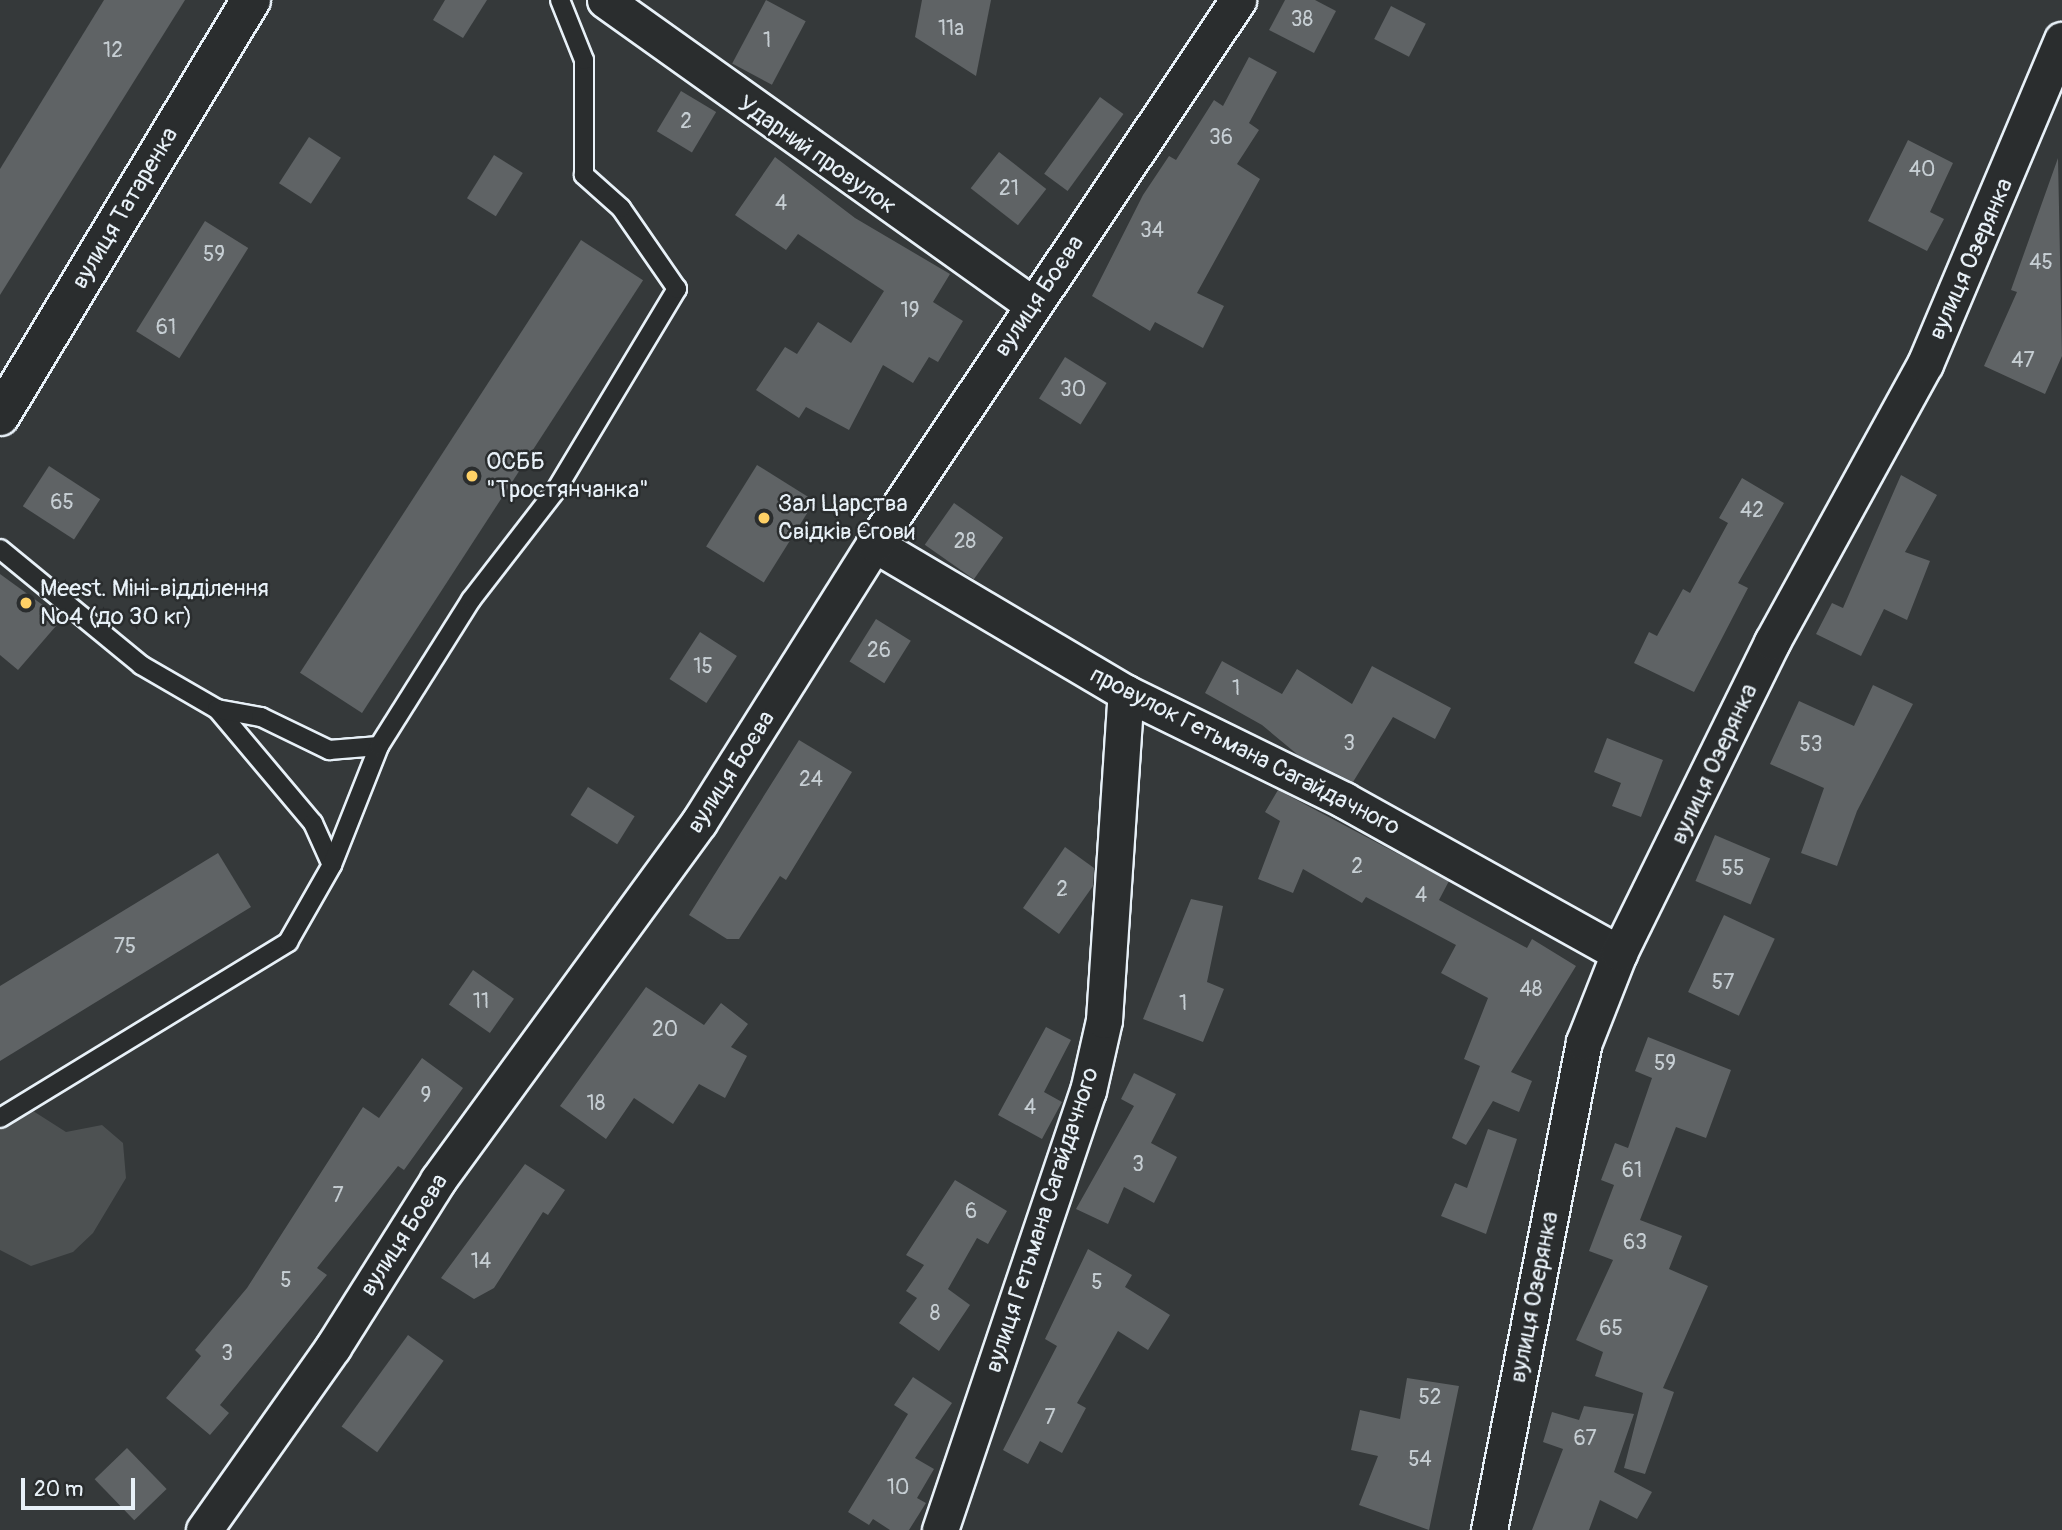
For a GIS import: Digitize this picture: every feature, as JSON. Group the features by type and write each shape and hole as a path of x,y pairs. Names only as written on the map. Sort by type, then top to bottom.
{"main road":[{"name":"вулиця Татаренка","path":"0,416 251,0"}],"street":[{"name":"Ударний провулок","path":"604,0 1033,305"},
{"name":"вулиця Боєва","path":"204,1530 333,1347 438,1180 699,822 874,544 1238,0"},
{"name":"вулиця Озерянка","path":"1489,1530 1584,1042 1619,953 1772,642 1925,364 2062,40"},
{"name":"провулок Гетьмана Сагайдачного","path":"874,544 1126,693 1344,800 1619,953"},
{"name":"вулиця Гетьмана Сагайдачного","path":"940,1530 1088,1091 1104,1020 1126,693"}],"lane":[{"path":"0,1118 288,942 332,865 379,746 471,600 556,490 677,289 621,208 584,175 584,60 560,0"},
{"path":"0,549 141,665 217,709 261,717 329,750 379,746"},
{"path":"217,709 313,823 332,865"}],"shaded area":[{"path":"30,1109 66,1132 102,1125 123,1143 126,1178 93,1233 73,1252 31,1266 0,1250 0,1112"}],"building":[{"path":"104,0 185,0 0,295 0,169"},
{"path":"445,0 487,0 463,38 433,20"},
{"path":"766,0 806,21 772,85 732,64"},
{"path":"922,0 991,0 976,76 915,37"},
{"path":"1285,0 1315,0 1336,11 1314,53 1269,30"},
{"path":"1391,6 1426,24 1409,57 1374,39"},
{"path":"1249,57 1277,72 1249,123 1259,130 1237,164 1260,179 1197,293 1224,306 1203,348 1155,322 1150,331 1092,296 1143,195 1169,156 1176,160 1214,100 1223,106"},
{"path":"681,91 716,112 692,152 657,131"},
{"path":"1100,97 1123,114 1068,191 1044,174"},
{"path":"309,137 341,158 311,204 279,183"},
{"path":"1908,140 1953,163 1930,212 1944,219 1927,251 1868,221"},
{"path":"999,152 1046,189 1018,225 971,188"},
{"path":"494,155 523,173 496,216 467,198"},
{"path":"775,157 855,218 950,274 933,302 963,321 938,362 929,357 913,383 883,365 849,430 806,407 799,418 756,390 785,347 797,354 818,322 851,343 884,291 798,234 786,250 735,215"},
{"path":"2058,158 2062,356 2045,394 1984,366 2017,292 2011,290"},
{"path":"205,221 248,248 179,358 136,331"},
{"name":"ОСББ \"Тростянчанка\"","path":"581,240 643,280 362,713 300,673"},
{"path":"1065,357 1107,383 1081,425 1039,399"},
{"name":"Зал Царства Свідків Єгови","path":"757,465 815,501 764,582 706,546"},
{"path":"49,466 100,499 74,539 23,506"},
{"path":"1901,475 1937,495 1905,552 1930,561 1907,620 1884,609 1861,656 1816,634 1832,603 1843,608"},
{"path":"1742,478 1784,503 1738,583 1748,588 1694,692 1634,663 1649,632 1657,636 1683,589 1690,593 1728,523 1719,518"},
{"path":"954,503 1003,537 974,579 925,545"},
{"path":"0,574 62,619 18,670 0,655"},
{"path":"876,619 911,641 884,683 850,661"},
{"path":"700,632 737,656 706,703 670,679"},
{"path":"1222,661 1282,694 1297,669 1352,704 1372,666 1451,708 1435,739 1393,717 1353,782 1298,755 1262,725 1205,693"},
{"path":"1873,685 1913,704 1857,811 1837,866 1801,853 1824,788 1770,764 1799,701 1854,726"},
{"path":"1607,738 1663,760 1641,817 1612,806 1621,783 1594,772"},
{"path":"799,740 852,772 786,880 780,876 739,939 727,939 689,915"},
{"path":"588,787 635,816 617,844 571,815"},
{"path":"1278,790 1449,881 1439,900 1527,948 1532,939 1576,966 1511,1072 1532,1081 1519,1112 1493,1101 1466,1145 1452,1138 1480,1066 1464,1059 1488,998 1441,973 1456,945 1366,897 1362,903 1303,869 1293,893 1258,879 1280,821 1265,812"},
{"path":"1715,835 1770,858 1751,904 1695,881"},
{"path":"1065,847 1094,868 1093,886 1059,934 1023,908"},
{"path":"218,853 251,907 0,1061 0,986"},
{"path":"1191,899 1223,906 1207,982 1224,989 1203,1042 1143,1019"},
{"path":"1724,915 1775,939 1739,1016 1688,992"},
{"path":"473,970 514,999 490,1033 449,1004"},
{"path":"646,987 704,1025 721,1003 748,1024 731,1047 747,1056 725,1098 699,1084 673,1124 634,1098 606,1139 560,1106"},
{"path":"1046,1027 1071,1040 1044,1092 1062,1102 1042,1139 998,1115"},
{"path":"1648,1037 1731,1070 1706,1138 1676,1127 1640,1220 1682,1236 1669,1269 1708,1286 1663,1388 1674,1392 1645,1474 1624,1468 1643,1393 1595,1376 1603,1352 1576,1340 1613,1260 1589,1251 1614,1185 1601,1180 1615,1143 1628,1148 1652,1078 1635,1071"},
{"path":"422,1058 463,1088 404,1170 398,1166 317,1268 327,1275 220,1405 229,1413 210,1435 166,1398 201,1356 195,1350 247,1288 363,1107 379,1118"},
{"path":"1134,1073 1176,1094 1151,1143 1177,1157 1154,1203 1124,1187 1108,1224 1076,1209 1134,1106 1121,1099"},
{"path":"1488,1129 1517,1139 1486,1234 1441,1216 1455,1183 1467,1188"},
{"path":"525,1164 565,1190 548,1215 543,1212 494,1288 474,1299 441,1278"},
{"path":"955,1180 1007,1211 988,1244 977,1238 948,1289 970,1305 939,1351 899,1323 917,1298 906,1291 924,1265 906,1255"},
{"path":"1088,1249 1132,1275 1125,1287 1170,1315 1148,1350 1118,1331 1077,1403 1086,1408 1062,1453 1040,1441 1028,1464 1003,1450 1057,1346 1045,1339"},
{"path":"408,1335 444,1361 377,1452 342,1426"},
{"path":"913,1377 952,1403 915,1458 934,1469 917,1498 926,1503 909,1530 890,1530 873,1519 869,1525 848,1512 908,1414 894,1405"},
{"path":"1407,1378 1459,1386 1429,1530 1359,1505 1378,1456 1351,1450 1360,1410 1400,1419"},
{"path":"1584,1406 1634,1414 1614,1472 1652,1492 1637,1519 1600,1500 1589,1530 1532,1530 1563,1449 1543,1442 1552,1412 1579,1420"},
{"path":"127,1448 167,1489 134,1520 95,1479"}],"place":[{"name":"ОСББ \"Тростянчанка\"","path":"472,476"},
{"name":"Зал Царства Свідків Єгови","path":"764,518"},
{"name":"Meest. Міні-відділення №4 (до 30 кг)","path":"26,603"}]}
